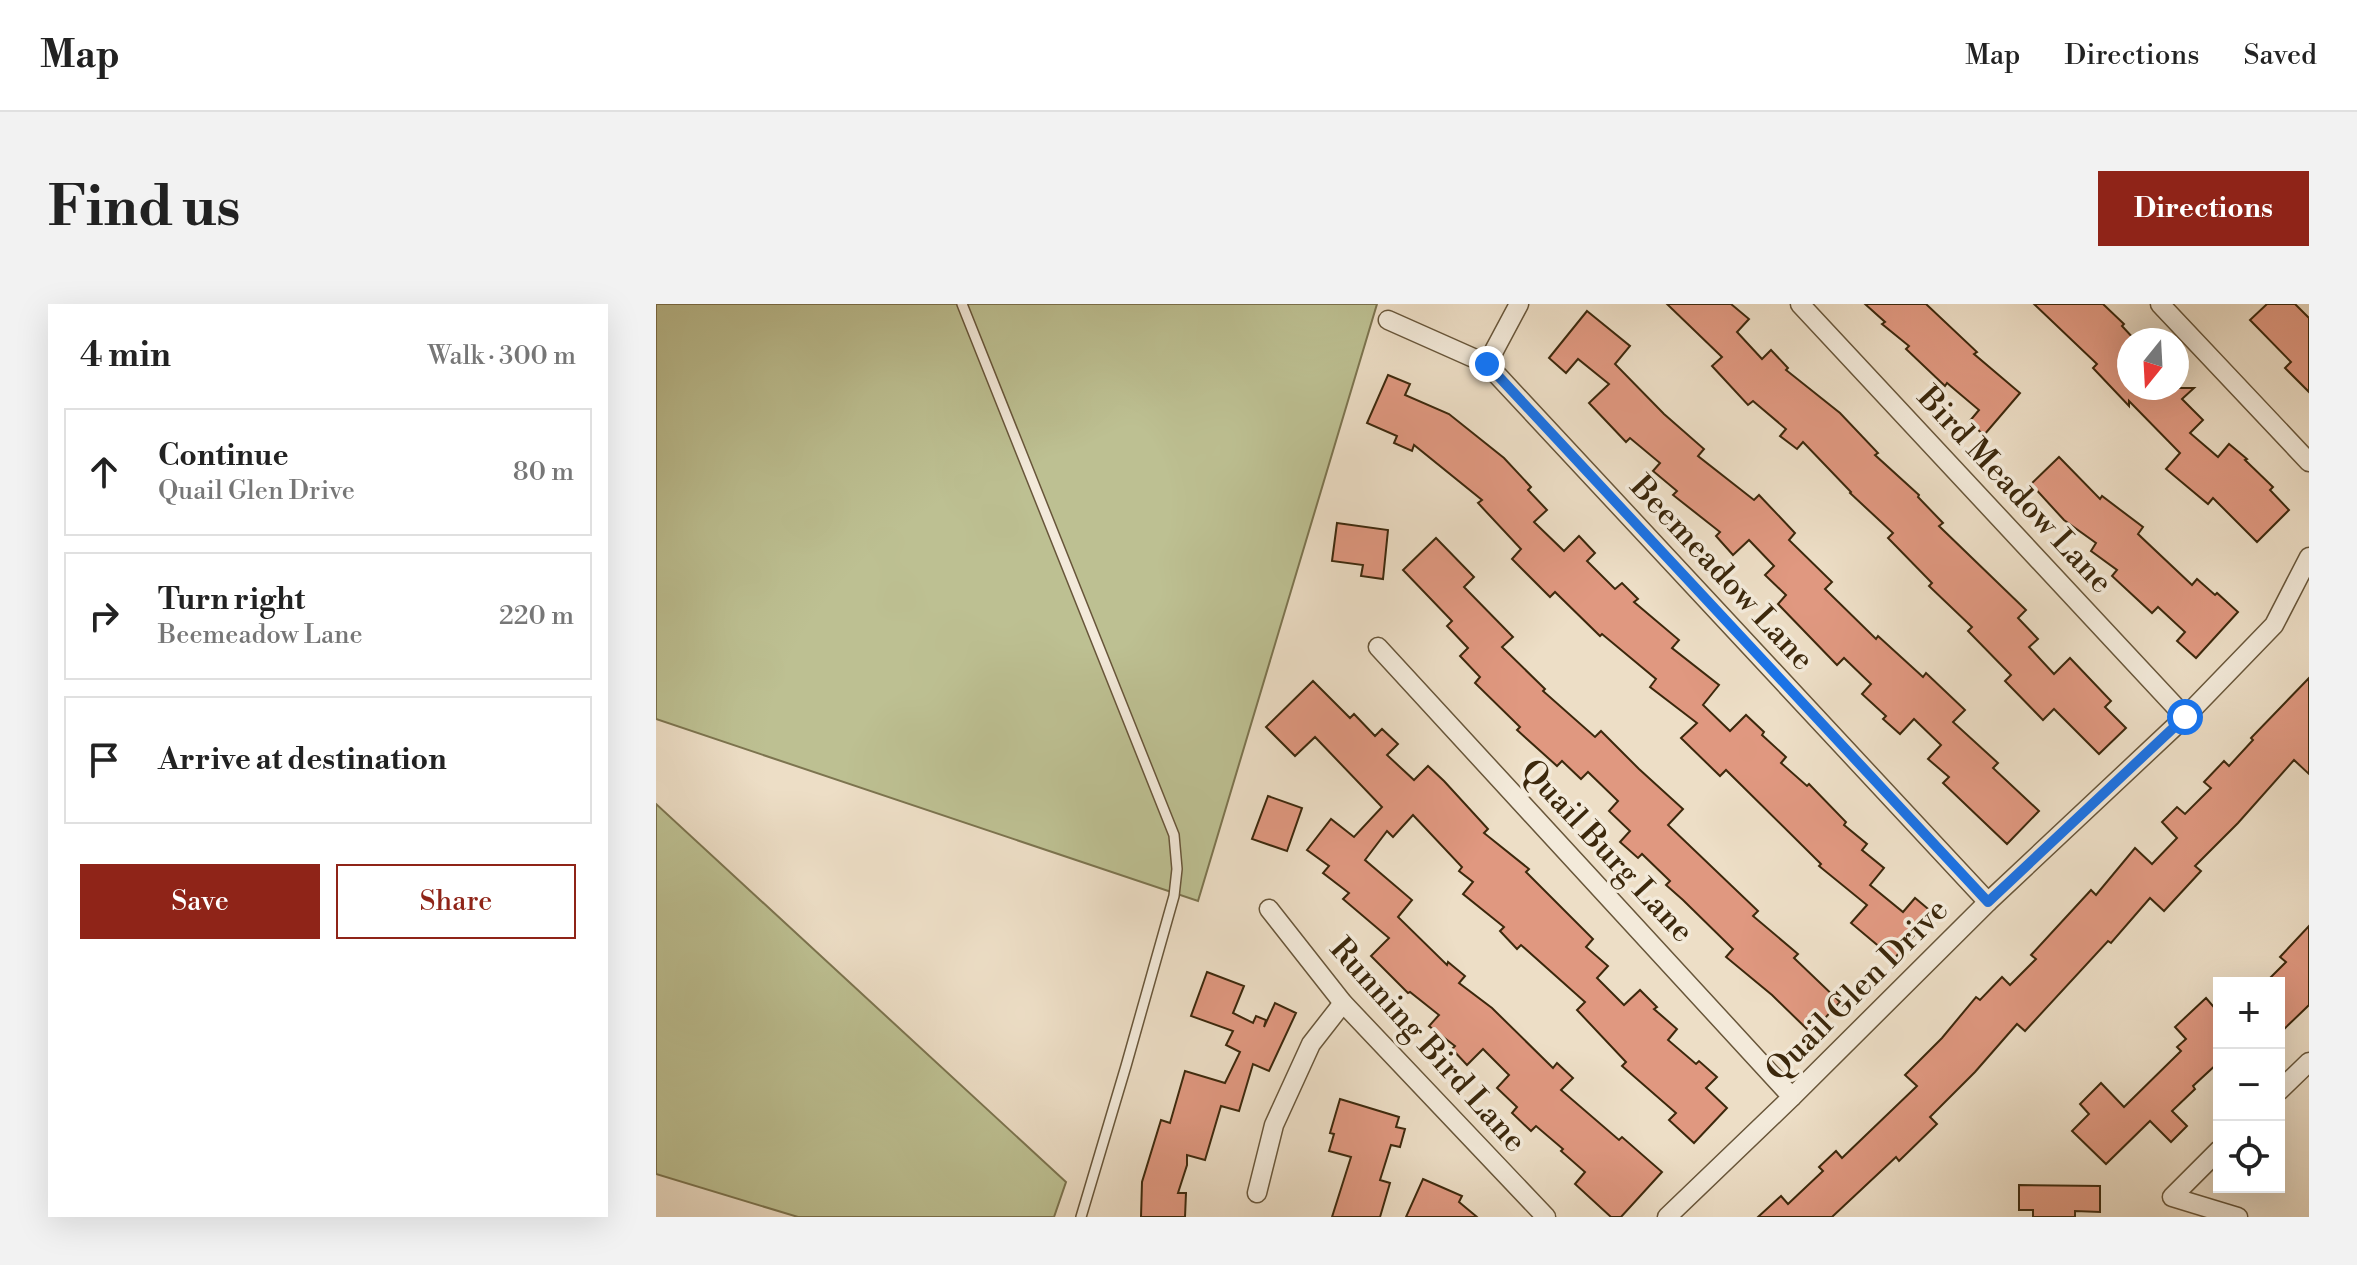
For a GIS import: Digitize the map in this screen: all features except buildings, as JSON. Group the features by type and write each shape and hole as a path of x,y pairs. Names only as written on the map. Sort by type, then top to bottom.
{"street":[{"path":"1487,364 1519,304"},
{"name":"Bird Meadow Lane","path":"1800,304 2185,717"},
{"path":"2160,304 2309,462"},
{"name":"Beemeadow Lane","path":"1388,320 1487,364 1988,902"},
{"name":"Quail Glen Drive","path":"1667,1217 1988,902 2185,717 2274,625 2309,557"},
{"name":"Quail Burg Lane","path":"1378,647 1792,1097"},
{"name":"Running Bird Lane","path":"1269,909 1343,1003 1546,1217"},
{"path":"1257,1193 1274,1125 1311,1044 1343,1003"},
{"path":"2285,1085 2309,1062"},
{"path":"2213,1156 2172,1197 2238,1217"}],"lane":[{"path":"962,304 1174,835 1177,869 1174,896 1081,1217"}],"green space":[{"path":"656,304 1377,304 1198,901 656,719"},
{"path":"656,804 1066,1182 1054,1217 798,1217 656,1174"}],"route":[{"path":"1487,364 1988,902 2185,717"}]}
